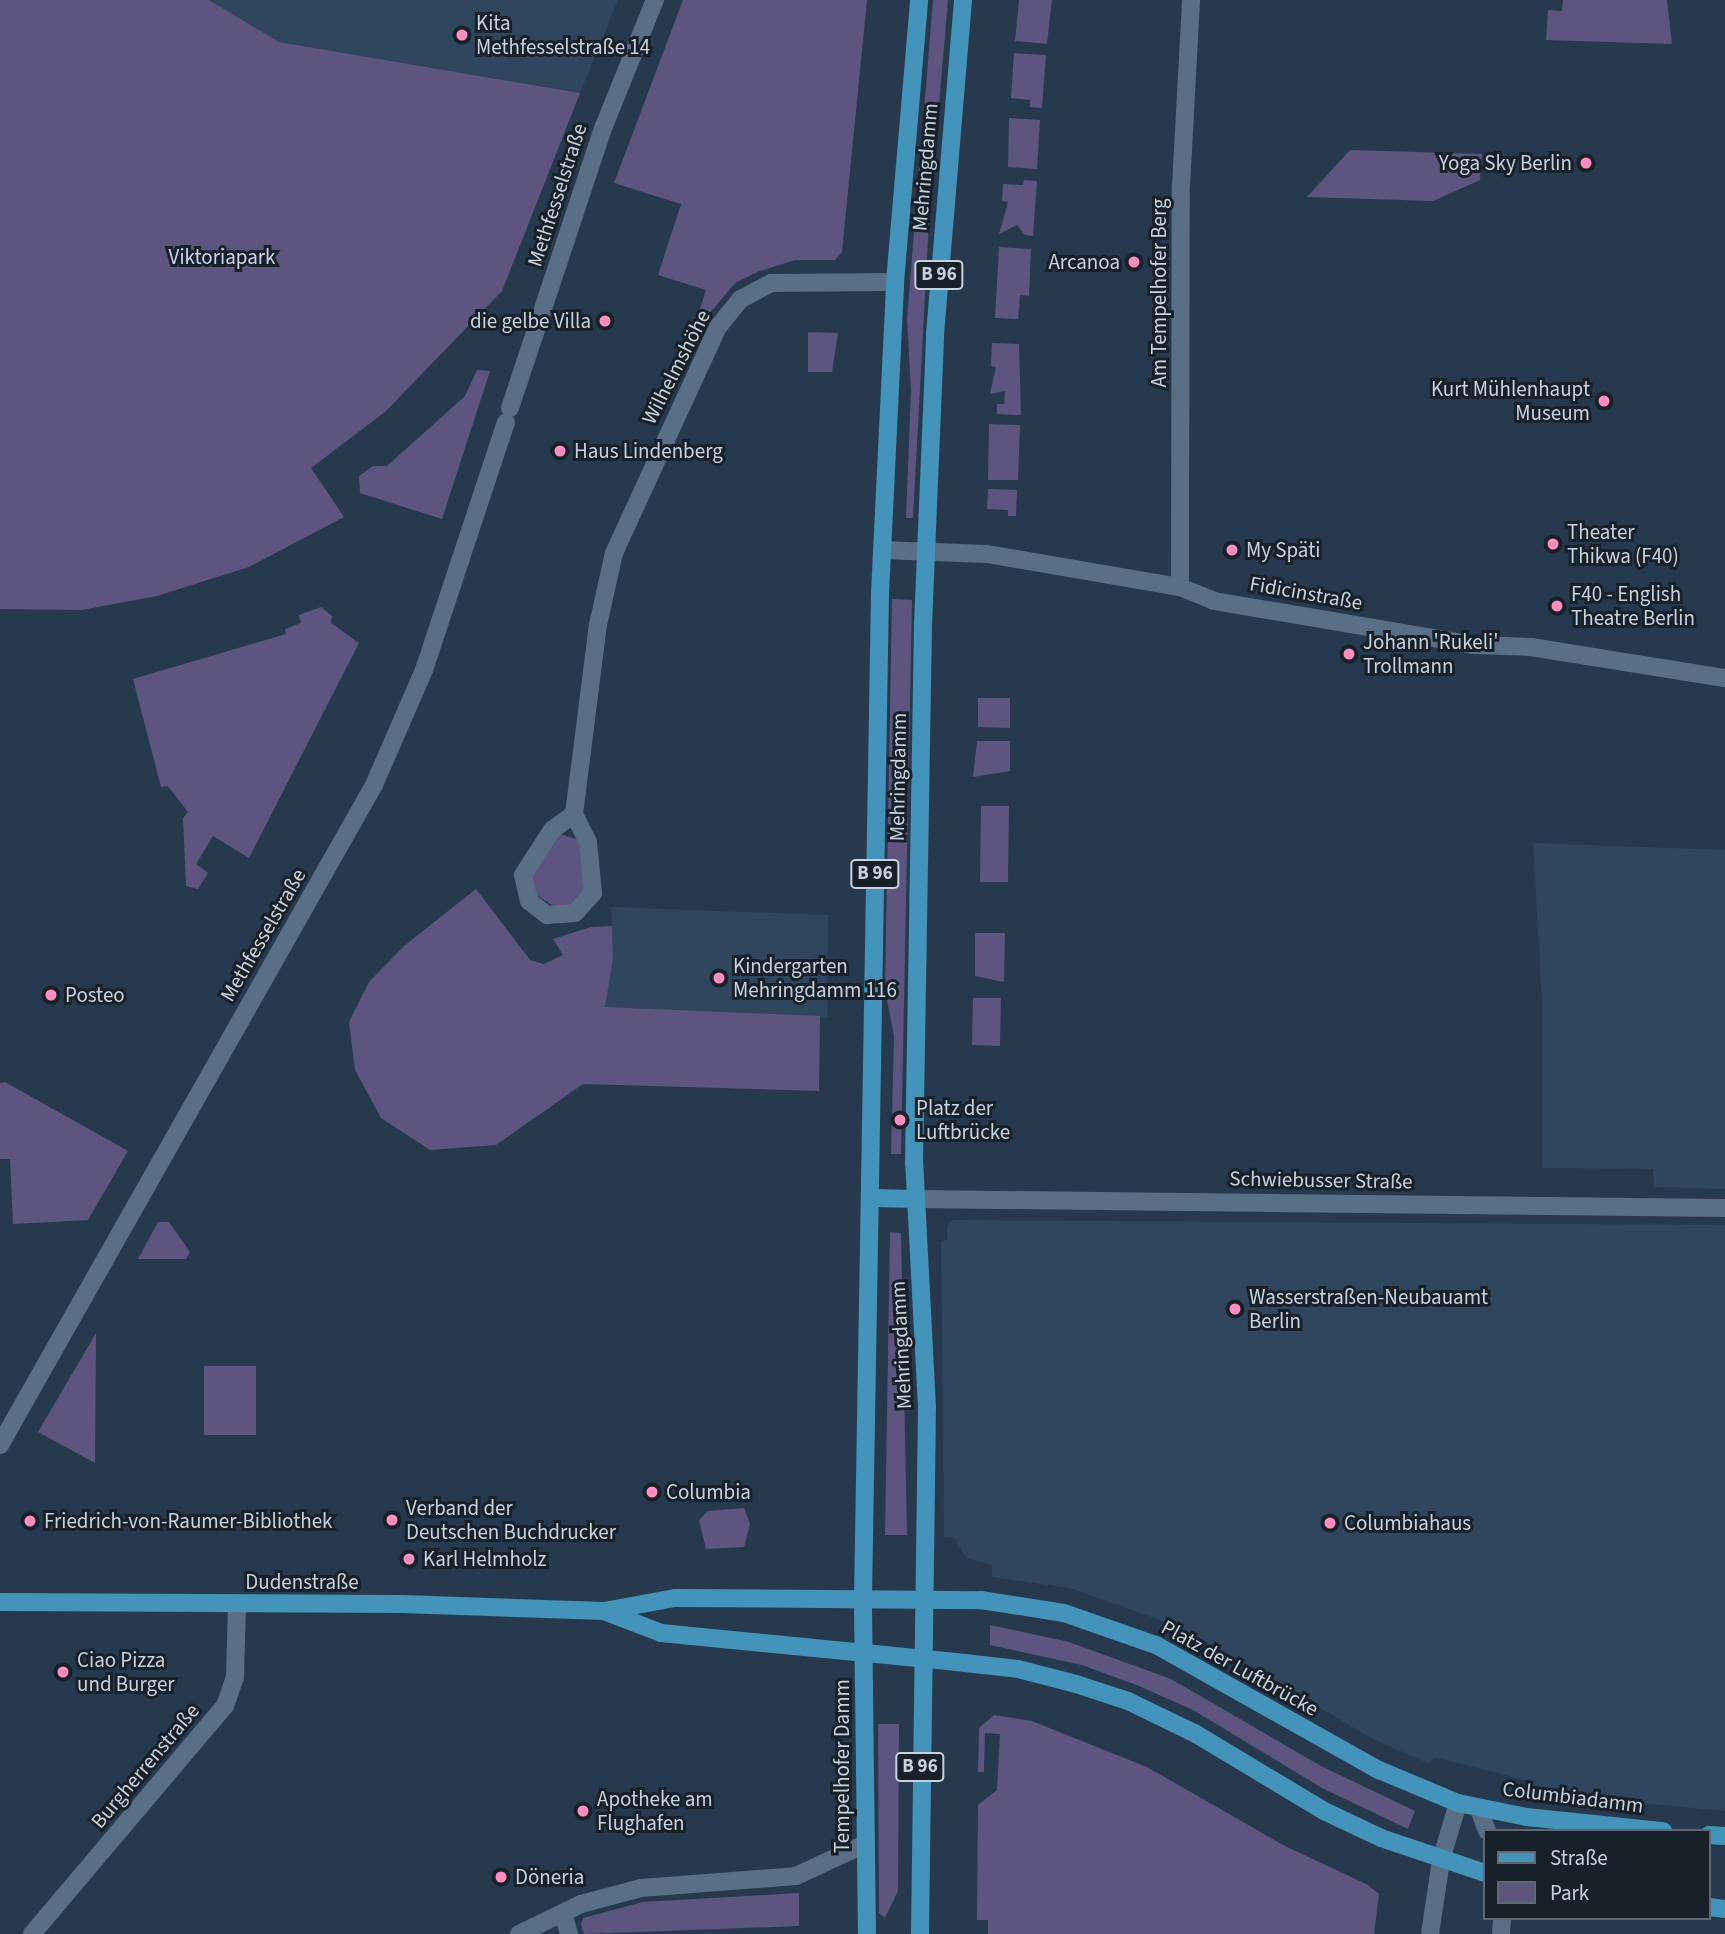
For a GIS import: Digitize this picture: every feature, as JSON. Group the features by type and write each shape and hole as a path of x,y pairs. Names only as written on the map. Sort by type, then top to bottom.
{"main road":[{"name":"Mehringdamm","path":"863,1597 873,1198 881,550 895,282 919,0"},
{"name":"Mehringdamm","path":"923,1597 927,1407 916,1199 925,551 935,334 962,0"},
{"path":"873,1198 916,1199"},
{"name":"Platz der Luftbrücke","path":"863,1597 923,1597 1064,1614 1156,1645 1378,1770 1479,1809"},
{"name":"Dudenstraße","path":"0,1602 604,1611 675,1598 863,1597"},
{"name":"Tempelhofer Damm","path":"863,1597 867,1934"},
{"name":"B 96","path":"920,1934 923,1597"},
{"name":"Dudenstraße","path":"604,1611 661,1633 864,1652"},
{"path":"864,1652 1018,1669 1128,1701 1196,1734 1324,1811 1441,1860 1484,1873"},
{"name":"Columbiadamm","path":"1479,1809 1646,1829"}],"street":[{"name":"Methfesselstraße","path":"0,1445 374,786 424,670 604,126 655,0"},
{"name":"Am Tempelhofer Berg","path":"1180,587 1181,186 1191,0"},
{"name":"Wilhelmshöhe","path":"574,814 598,625 614,553 718,327 741,299 771,283 895,282"},
{"name":"Fidicinstraße","path":"881,550 987,554 1180,587 1214,601 1473,645 1531,647 1725,678"},
{"path":"574,814 588,842 593,893 575,913 547,915 529,901 523,875 552,830 574,814"},
{"name":"Schwiebusser Straße","path":"916,1199 1725,1208"},
{"name":"Burgherrenstraße","path":"32,1934 225,1706 235,1677 237,1604"},
{"path":"1430,1934 1441,1860 1458,1803"},
{"path":"1479,1809 1486,1829"},
{"path":"519,1934 563,1913 641,1888 796,1875 865,1844"},
{"path":"563,1913 569,1934"}],"shaded area":[{"name":"Kita Methfesselstraße 14","path":"209,0 618,0 580,93 279,42"},
{"path":"1533,843 1725,850 1725,1189 1654,1187 1653,1169 1542,1168 1542,1001"},
{"name":"Kindergarten Mehringdamm 116","path":"611,907 828,915 827,1017 605,1007 613,959"},
{"path":"953,1220 1725,1225 1725,1811 1533,1792 1533,1782 1434,1757 1430,1764 1371,1738 1226,1653 1157,1619 1070,1588 992,1577 992,1565 966,1558 955,1538 944,1537 941,1241 947,1240 947,1226"}],"green space":[{"name":"Viktoriapark","path":"0,0 209,0 279,42 580,93 502,291 385,412 311,468 344,517 249,567 157,596 82,610 0,609"},
{"path":"683,0 867,0 842,252 835,260 795,260 757,272 735,283 704,320 697,318 706,290 658,275 681,204 614,183"},
{"path":"933,0 948,0 929,221 913,518 906,518 911,390 907,319"},
{"path":"1019,0 1052,0 1047,44 1015,41"},
{"path":"1563,0 1667,0 1672,44 1546,40 1548,10 1562,11"},
{"path":"1014,53 1046,55 1042,108 1030,107 1030,100 1011,98"},
{"path":"1009,118 1040,120 1037,169 1008,167"},
{"path":"1350,150 1482,154 1480,180 1433,201 1307,197"},
{"path":"1024,180 1037,181 1033,236 1025,235 1017,225 999,234 1008,202 1002,201 1003,184 1023,185"},
{"path":"999,247 1031,249 1029,296 1020,295 1018,319 995,318"},
{"path":"808,332 838,333 832,372 808,372"},
{"path":"992,343 1019,344 1021,415 997,414 997,404 1004,404 1005,391 990,394 996,367 991,366"},
{"path":"477,370 490,371 442,519 360,493 359,476 373,466 387,466 465,396"},
{"path":"989,424 1020,425 1018,480 988,480"},
{"path":"988,489 1017,490 1016,516 1008,516 1008,510 987,509"},
{"path":"892,599 912,600 901,1154 891,1154 894,1036 885,990"},
{"path":"321,607 332,616 331,623 359,643 249,858 213,836 196,864 208,873 198,889 186,886 183,818 188,812 168,786 161,787 133,679 286,634 285,629 301,623 299,615"},
{"path":"978,698 1010,698 1010,728 978,727"},
{"path":"977,741 1010,741 1010,771 973,777"},
{"path":"981,806 1009,806 1008,882 980,882"},
{"path":"560,834 579,840 586,891 570,906 555,907 535,894 531,878"},
{"path":"476,889 530,960 544,964 563,955 553,939 591,927 612,926 613,959 605,1007 820,1016 819,1091 583,1084 496,1145 430,1150 381,1118 355,1070 349,1022 369,982 404,946"},
{"path":"975,933 1005,933 1004,982 975,976"},
{"path":"973,998 1001,998 1000,1046 972,1045"},
{"path":"5,1082 128,1151 88,1220 13,1224 10,1159 0,1159 0,1083"},
{"path":"158,1222 169,1222 190,1252 186,1259 138,1259"},
{"path":"890,1232 901,1233 907,1535 885,1535"},
{"path":"96,1333 95,1463 38,1432"},
{"path":"204,1366 256,1366 256,1435 204,1435"},
{"path":"744,1508 750,1524 744,1547 706,1549 699,1520 708,1511"},
{"path":"990,1625 1069,1642 1171,1679 1321,1766 1415,1811 1408,1829 1322,1788 1195,1711 1139,1686 1082,1665 990,1645"},
{"path":"994,1715 1032,1721 1147,1767 1285,1846 1368,1885 1379,1894 1374,1934 988,1934 988,1920 977,1920 978,1805 997,1790 1000,1734 985,1733 984,1772 978,1772 979,1728"},
{"path":"878,1724 899,1724 898,1891 885,1918 879,1913"},
{"path":"799,1893 799,1926 584,1934 581,1924 583,1918 643,1902"}],"place":[{"name":"Kita Methfesselstraße 14","path":"462,35"},
{"name":"Yoga Sky Berlin","path":"1586,163"},
{"name":"Arcanoa","path":"1134,262"},
{"name":"die gelbe Villa","path":"605,321"},
{"name":"Kurt Mühlenhaupt Museum","path":"1604,401"},
{"name":"Haus Lindenberg","path":"560,451"},
{"name":"Theater Thikwa (F40)","path":"1553,544"},
{"name":"My Späti","path":"1232,550"},
{"name":"F40 - English Theatre Berlin","path":"1557,606"},
{"name":"Johann 'Rukeli' Trollmann","path":"1349,654"},
{"name":"Kindergarten Mehringdamm 116","path":"719,978"},
{"name":"Posteo","path":"51,995"},
{"name":"Platz der Luftbrücke","path":"900,1120"},
{"name":"Wasserstraßen-Neubauamt Berlin","path":"1235,1309"},
{"name":"Columbia","path":"652,1492"},
{"name":"Verband der Deutschen Buchdrucker","path":"392,1520"},
{"name":"Friedrich-von-Raumer-Bibliothek","path":"30,1521"},
{"name":"Columbiahaus","path":"1330,1523"},
{"name":"Karl Helmholz","path":"409,1559"},
{"name":"Ciao Pizza und Burger","path":"63,1672"},
{"name":"Apotheke am Flughafen","path":"583,1811"},
{"name":"Döneria","path":"501,1877"}]}
